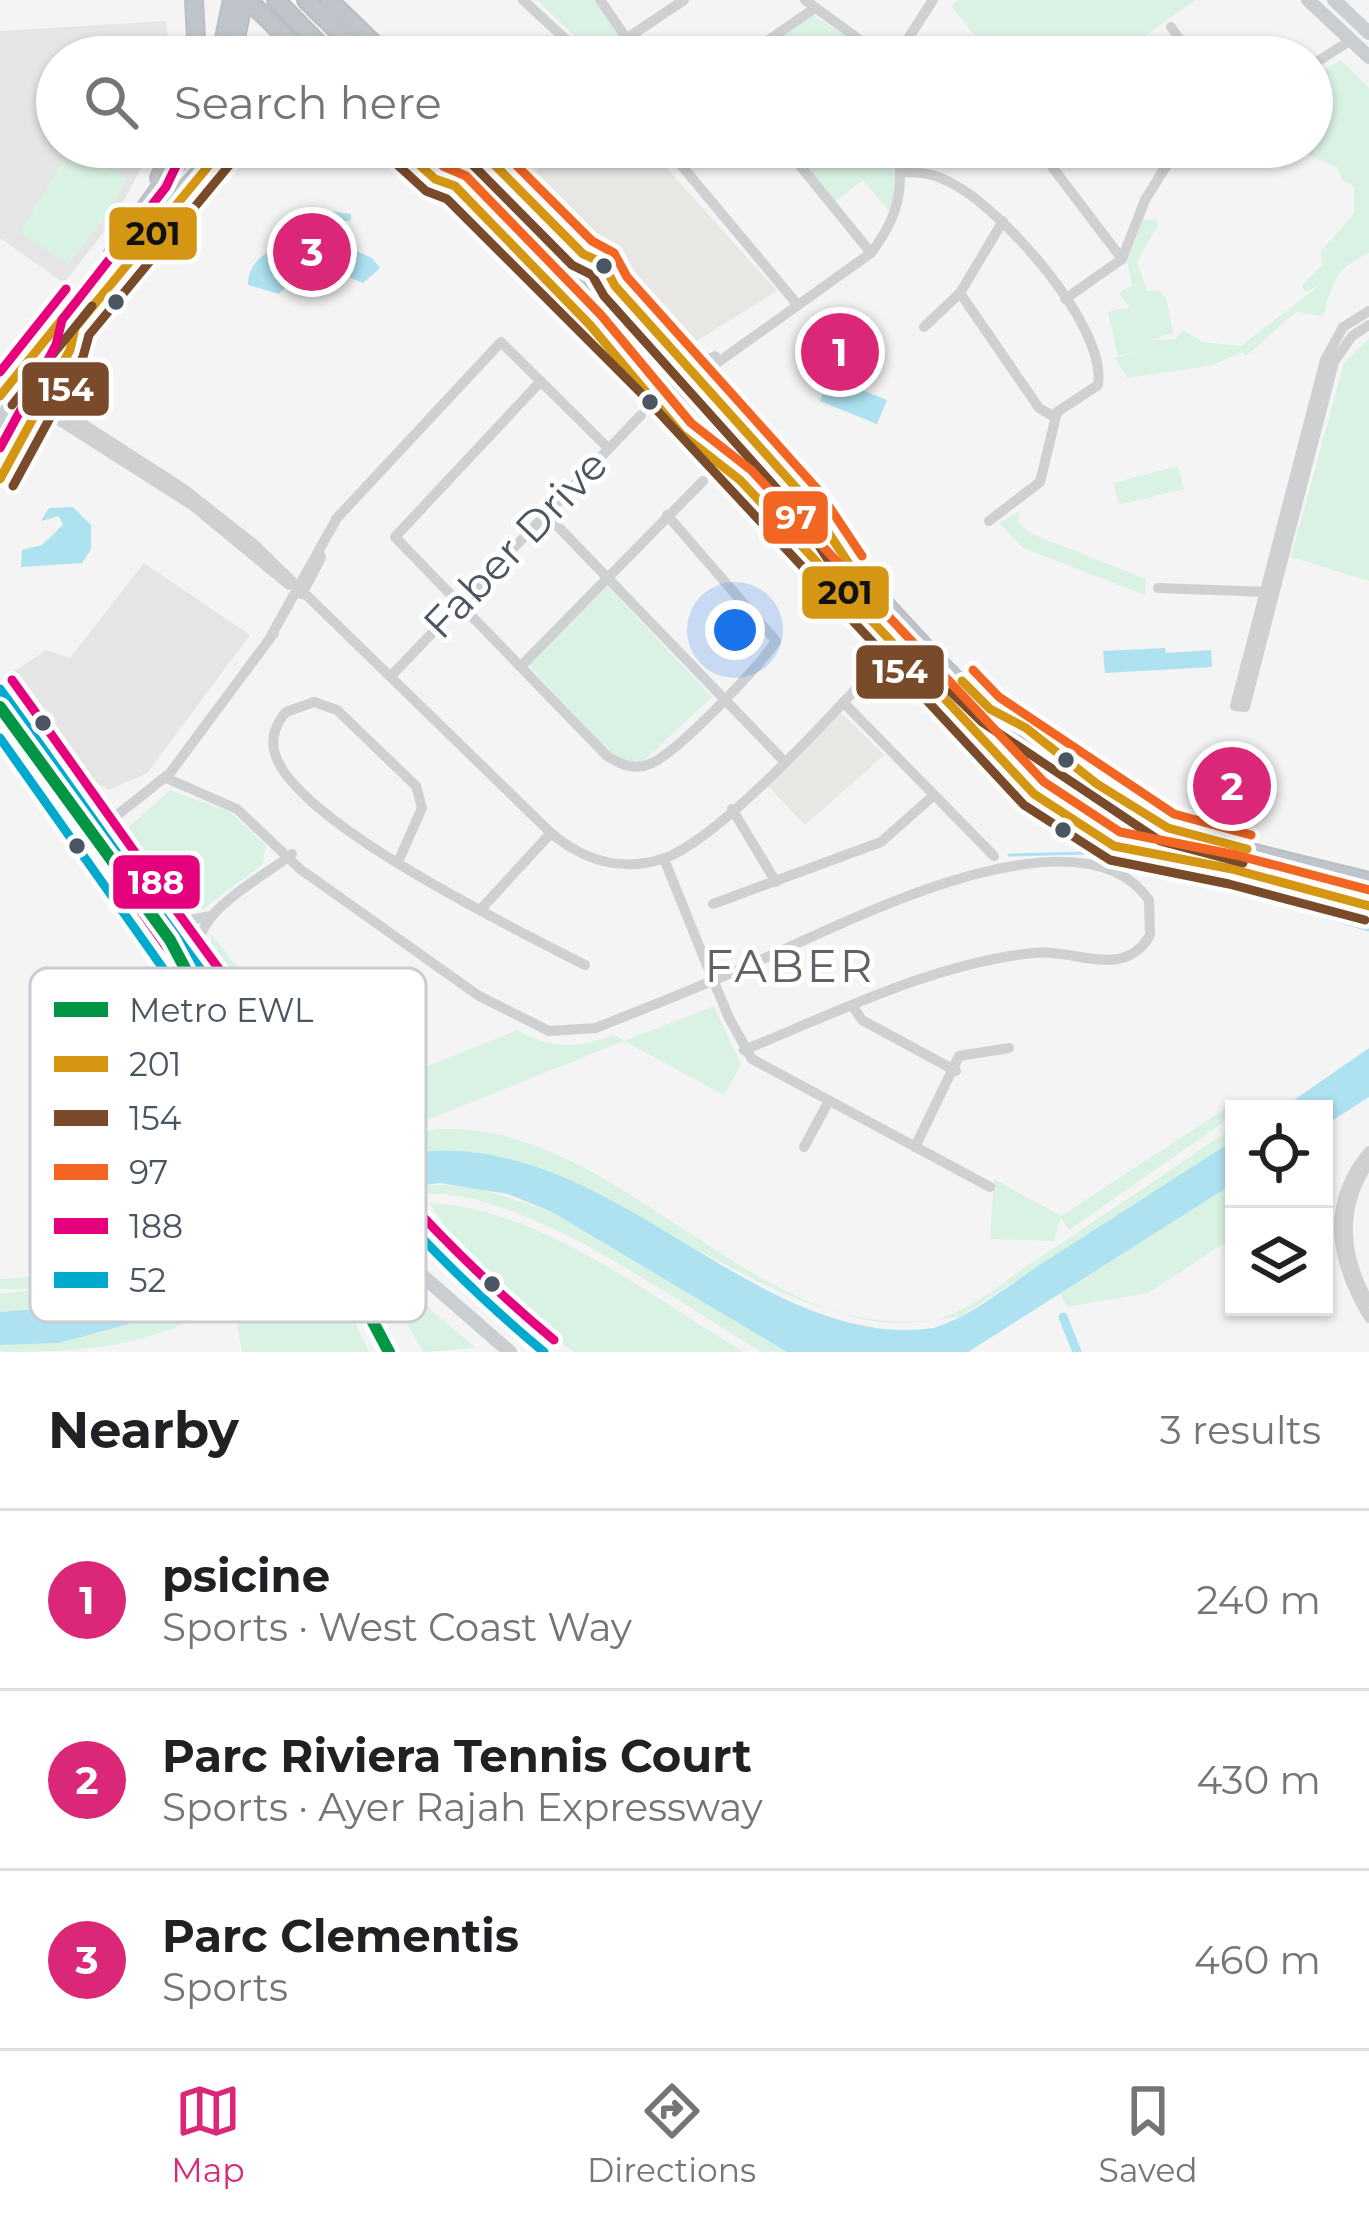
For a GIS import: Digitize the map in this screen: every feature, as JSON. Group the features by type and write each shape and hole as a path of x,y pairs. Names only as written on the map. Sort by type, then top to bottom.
{"highway":[{"path":"194,0 196,36"},
{"path":"224,36 232,0"},
{"path":"237,36 246,0 284,36"},
{"path":"276,0 311,36"},
{"path":"306,0 343,36"},
{"path":"329,0 366,36"},
{"path":"113,253 163,168"},
{"path":"113,253 174,168"},
{"path":"179,195 192,168"},
{"path":"179,195 204,168"},
{"path":"424,168 455,186"},
{"path":"437,168 650,381 983,735 1030,773 1073,807 1151,846 1369,906"},
{"path":"475,168 1017,736 1090,792 1164,827 1369,881"},
{"path":"497,168 674,352 807,500 840,554"}],"main road":[{"path":"1308,0 1369,57"},
{"path":"1334,0 1369,33"},
{"path":"0,448 75,328 179,195"},
{"path":"0,396 113,253"},
{"path":"0,479 75,328"},
{"path":"0,422 54,330"},
{"path":"0,689 204,968"},
{"path":"0,738 165,968"},
{"path":"426,1247 464,1287 544,1352"},
{"path":"426,1279 510,1352"}],"street":[{"path":"523,0 562,36"},
{"path":"600,0 625,36"},
{"path":"631,36 684,0"},
{"path":"910,36 933,0"},
{"path":"770,36 808,5 853,36"},
{"path":"1171,27 1177,36"},
{"path":"1333,52 1351,40"},
{"path":"684,168 796,302"},
{"path":"802,168 871,249"},
{"path":"674,352 710,360 871,249 898,207 901,168"},
{"path":"1053,168 1121,259"},
{"path":"1065,299 1121,259 1162,168"},
{"path":"901,172 944,179 1003,221 1090,336 1100,379 1054,417 1040,482 989,521"},
{"path":"924,327 960,293 1003,221"},
{"path":"960,293 1039,409 1054,417"},
{"path":"709,392 710,368 796,302"},
{"path":"1272,592 1332,342 1369,311"},
{"path":"1252,657 1334,362 1352,336 1369,325"},
{"path":"87,859 101,828 168,775 272,634 302,592 338,518 501,342 607,447"},
{"path":"541,381 395,536 607,756 637,767 655,763 774,646 775,634 668,515"},
{"path":"52,382 63,410 199,499 302,592"},
{"path":"26,428 43,416 60,421 193,506 302,592"},
{"name":"Faber Drive","path":"392,675 640,416"},
{"path":"520,666 703,481"},
{"path":"544,512 783,760"},
{"path":"1158,589 1272,592"},
{"name":"Faber Drive","path":"302,592 551,833 595,860 624,865 664,859"},
{"path":"881,662 732,809 664,859 744,1050 990,1186"},
{"path":"398,862 422,808 416,786 338,710 314,702 286,712 273,738 280,766 347,832 398,862 585,965"},
{"path":"843,702 994,856"},
{"path":"168,775 230,804 305,871 479,997 530,1024 566,1033 596,1028 768,957 876,904 958,878 1038,864 1080,866 1133,882 1149,900 1150,935 1131,957 1112,962 1037,952 1000,957 853,1006 744,1050"},
{"path":"713,904 881,842 933,796"},
{"path":"732,809 776,882"},
{"path":"64,825 101,828"},
{"path":"482,908 551,833"},
{"path":"204,968 199,935 212,915 290,856"},
{"path":"151,896 180,918 212,915"},
{"path":"853,1006 862,1019 956,1071"},
{"path":"915,1148 961,1055 1010,1048"},
{"path":"804,1147 829,1101"},
{"path":"1369,1151 1345,1208 1337,1252 1369,1318"},
{"path":"1369,1163 1345,1208 1348,1252 1369,1302"}],"shaded area":[{"path":"166,21 168,36 36,36 36,168 141,168 114,219 64,283 0,238 0,31"},
{"path":"539,168 667,168 777,291 687,347 526,181"},
{"path":"144,563 250,635 147,773 109,790 95,782 5,678 46,650 70,658"},
{"path":"838,710 884,755 805,825 765,783"}],"green space":[{"path":"537,0 593,0 618,36 575,36"},
{"path":"957,0 1195,0 1145,36 975,36 952,6"},
{"path":"813,15 846,36 783,36"},
{"path":"1341,60 1369,88 1369,253 1337,277 1323,316 1296,312 1246,356 1243,352 1210,366 1127,378 1115,358 1142,351 1118,356 1108,312 1130,307 1119,293 1132,285 1127,261 1143,220 1157,220 1157,227 1137,262 1147,291 1157,290 1166,297 1173,333 1153,340 1175,339 1183,330 1203,342 1241,346 1320,285 1305,292 1302,285 1323,264 1320,252 1354,214 1354,186 1342,180 1333,165 1333,65"},
{"path":"58,168 108,168 127,179 104,220 68,264 20,232"},
{"path":"807,168 893,168 896,188 891,213 863,180 835,202"},
{"path":"1369,338 1369,581 1291,557 1344,363"},
{"path":"1178,466 1184,489 1119,505 1113,483"},
{"path":"1020,511 1018,522 1032,534 1146,579 1145,595 1023,548 999,523"},
{"path":"607,586 712,697 639,765 620,762 525,662"},
{"path":"170,790 230,812 266,846 262,865 203,909 178,907 122,833"},
{"path":"211,934 238,968 217,968 211,960"},
{"path":"714,1006 741,1064 724,1095 624,1041 426,1120 426,1067 518,1030 554,1044 589,1043 614,1035 625,1041"},
{"path":"1225,1109 1225,1121 1069,1230 1061,1218 1054,1241 990,1239 994,1179 1061,1216"},
{"path":"445,1129 510,1137 572,1162 752,1273 811,1303 735,1270 575,1183 490,1155 426,1152 426,1131"},
{"path":"1225,1133 1225,1146 961,1316 941,1318 987,1294"},
{"path":"467,1184 552,1212 787,1352 762,1352 551,1227 462,1197 426,1194 426,1186"},
{"path":"1225,1189 1225,1243 1148,1293 1067,1307 1060,1294"},
{"path":"429,1203 470,1208 552,1237 744,1352 574,1352 527,1319 427,1231 443,1223"},
{"path":"30,1276 30,1288 0,1289 0,1279"},
{"path":"30,1291 30,1309 0,1312 0,1294"},
{"path":"426,1304 476,1348 423,1352 406,1322 426,1322"},
{"path":"188,1322 116,1344 0,1352 0,1345 49,1341 130,1324"},
{"path":"237,1322 355,1322 369,1352 242,1352"}],"water":[{"path":"310,209 351,214 351,220 325,226 328,235 343,235 347,247 372,258 380,268 363,283 329,273 308,274 279,294 248,285 262,256 316,234"},
{"path":"829,377 887,400 877,424 820,401"},
{"path":"73,507 91,525 91,549 82,563 21,567 22,550 42,545 63,525 59,516 41,521 49,508"},
{"path":"1165,648 1166,653 1211,650 1212,667 1105,673 1103,651"},
{"path":"1369,1048 1369,1097 1333,1120 1333,1100 1294,1100"},
{"path":"1225,1146 1225,1189 968,1352 787,1352 552,1212 508,1194 426,1185 426,1152 502,1157 567,1179 748,1280 809,1309 870,1327 934,1328 986,1302"},
{"path":"30,1309 30,1322 137,1322 58,1343 0,1345 0,1312"}],"waterway":[{"path":"1009,855 1090,853 1127,860 1369,930"},
{"path":"1063,1317 1077,1352"}],"metro line":[{"name":"EWL","path":"0,707 170,940 185,968"},
{"name":"EWL","path":"373,1322 389,1352"}],"transit line":[{"name":"188","path":"0,448 56,345 62,320 166,187 175,168"},
{"name":"201","path":"0,479 70,350 75,328 207,168"},
{"name":"154","path":"13,486 83,357 89,335 227,168"},
{"name":"154","path":"401,168 426,191 447,199 639,391 1024,805 1110,860 1229,884 1365,920"},
{"name":"201","path":"423,168 435,179 455,186 590,325 681,434 740,480 1034,794 1114,846 1232,869 1369,906"},
{"name":"97","path":"448,168 466,176 601,315 691,423 751,470 1044,782 1120,832 1236,855 1369,890"},
{"name":"154","path":"476,168 572,265 592,275 604,296 795,509 836,572"},
{"name":"201","path":"498,168 583,254 603,263 615,286 807,500 849,564"},
{"name":"97","path":"519,168 592,241 614,253 627,277 818,490 862,556"},
{"name":"188","path":"0,372 66,289"},
{"name":"201","path":"0,396 80,297"},
{"name":"154","path":"12,405 92,306"},
{"name":"97","path":"973,670 999,697 1174,814 1251,835"},
{"name":"188","path":"12,680 219,968"},
{"name":"201","path":"962,681 990,709 1026,728 1097,784 1168,828 1247,849"},
{"name":"52","path":"0,689 201,968"},
{"name":"154","path":"951,692 982,722 1160,841 1243,863"},
{"name":"188","path":"12,729 182,968"},
{"name":"52","path":"0,738 163,968"},
{"name":"188","path":"426,1219 554,1340"},
{"name":"52","path":"426,1241 544,1352"}],"place":[{"name":"Parc Clementis","path":"312,252"},
{"name":"psicine","path":"840,352"},
{"name":"Parc Riviera Tennis Court","path":"1232,786"}],"district":[{"name":"FABER","path":"790,966"}]}
